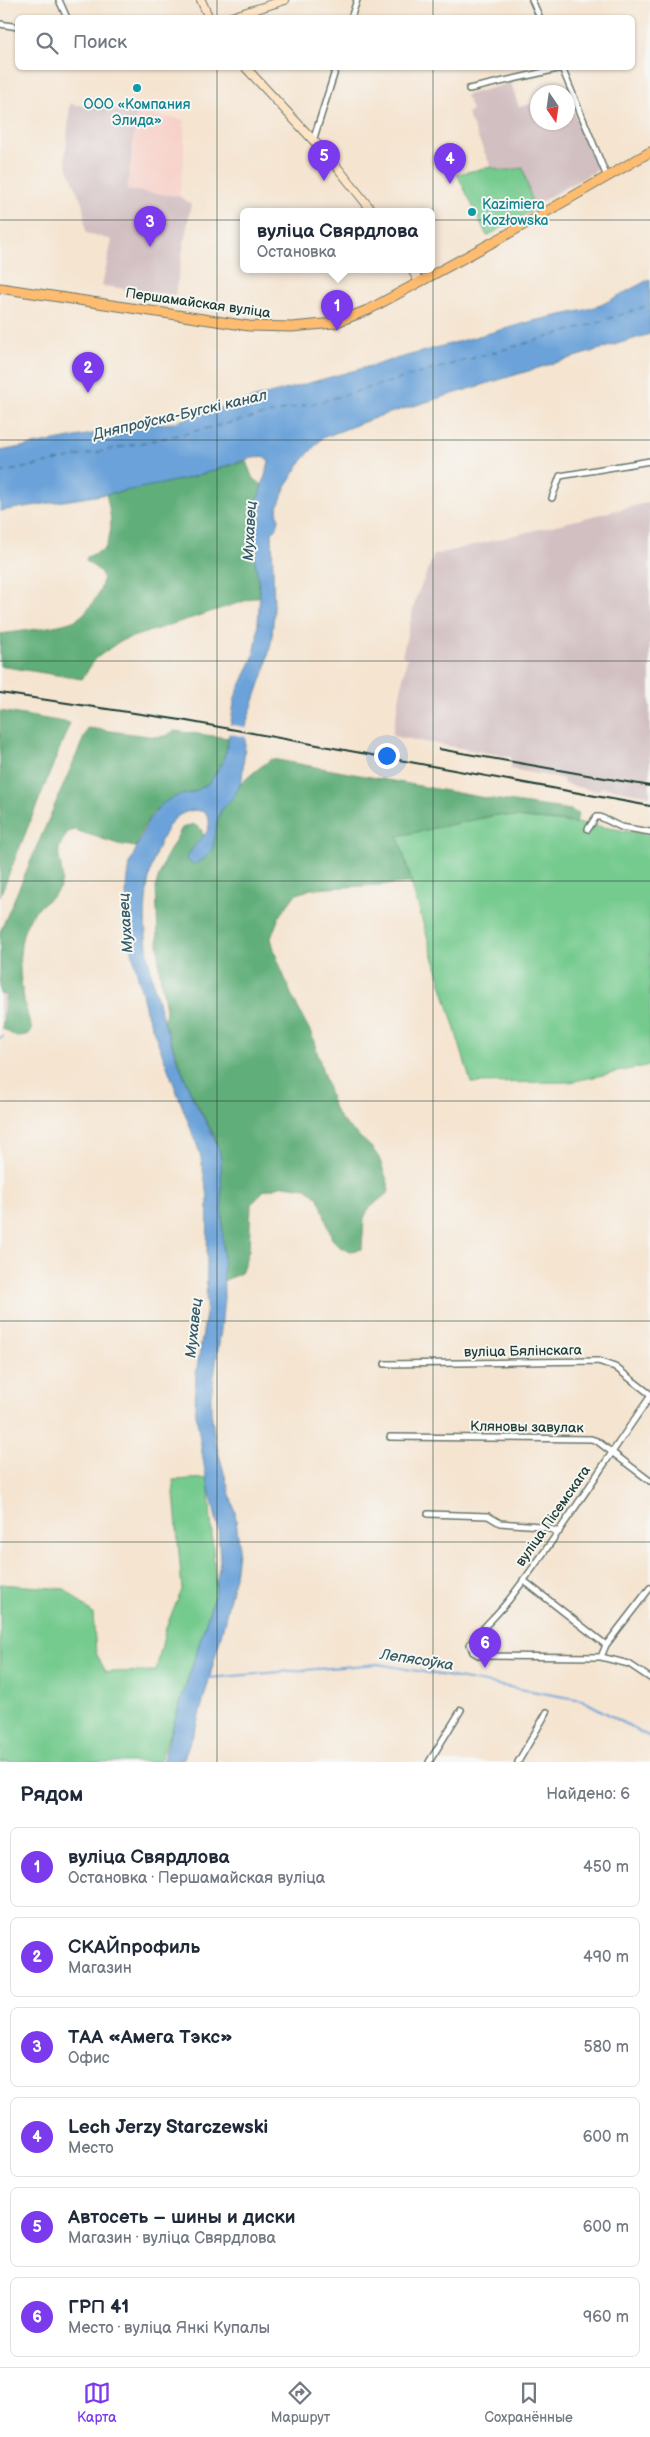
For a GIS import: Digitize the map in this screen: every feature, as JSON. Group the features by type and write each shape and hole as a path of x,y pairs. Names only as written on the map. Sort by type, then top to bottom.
{"main road":[{"path":"201,0 208,15"},
{"path":"238,15 285,0"},
{"path":"248,70 314,141 370,208"},
{"name":"Першамайская вуліца","path":"435,272 650,152"},
{"path":"414,273 419,281"},
{"name":"Першамайская вуліца","path":"0,288 249,326 292,327 320,326 344,320 368,310 433,273"}],"street":[{"path":"59,0 66,15"},
{"path":"353,15 357,0"},
{"path":"532,0 539,15"},
{"path":"0,24 15,26"},
{"path":"314,141 335,70"},
{"path":"469,89 553,70"},
{"path":"563,70 606,177"},
{"path":"552,498 560,476 650,461"},
{"path":"588,829 596,817 600,817 622,827 650,832"},
{"name":"вуліца Бялінскага","path":"385,1364 598,1360 615,1367 650,1396"},
{"name":"вуліца Пісемскага","path":"600,1657 480,1656 474,1652 470,1644 508,1602 559,1532 611,1451 650,1396"},
{"name":"Кляновы завулак","path":"390,1437 591,1439 611,1451 650,1481"},
{"path":"428,1514 488,1516 500,1522 540,1526 559,1532"},
{"path":"523,1580 606,1645"},
{"path":"650,1588 606,1645 600,1657 629,1664 650,1678"},
{"path":"429,1762 461,1710"},
{"path":"518,1762 547,1712"}],"shaded area":[{"path":"511,83 519,107 530,104 530,130 575,130 575,115 599,169 540,202 539,200 533,204 523,168 501,171 491,167 467,113 472,110 466,95"},
{"path":"70,104 137,112 127,190 179,196 191,204 175,295 102,286 112,240 86,233 83,206 65,160"},
{"path":"137,112 184,120 184,159 179,196 126,190"},
{"path":"650,502 650,796 603,787 596,791 564,784 563,779 511,769 511,757 392,736 407,658 402,656 416,598 434,555"},
{"path":"0,994 6,995 2,1018 0,1018"}],"green space":[{"path":"491,167 501,171 523,168 534,210 487,236 457,174"},
{"path":"246,461 252,477 262,485 253,534 260,596 120,641 95,659 82,679 0,666 0,634 71,622 81,616 96,598 102,585 101,573 86,561 87,557 105,549 108,542 111,522 106,494 185,479"},
{"path":"0,711 70,723 0,896"},
{"path":"88,728 156,737 166,736 174,731 229,738 219,769 209,782 195,791 168,802 154,812 145,824 136,847 118,844 75,830 68,832 59,849 62,875 61,884 53,895 35,911 27,923 22,937 20,969 24,1001 32,1030 29,1034 16,1037 2,1028 6,995 0,994 0,932"},
{"path":"272,759 485,798 571,810 578,814 576,823 496,815 398,836 412,883 311,889 295,895 279,917 271,938 275,953 291,994 312,1035 334,1109 342,1121 372,1148 379,1158 388,1183 389,1192 369,1208 364,1218 362,1249 350,1251 341,1248 332,1239 319,1198 306,1188 284,1185 263,1191 251,1205 249,1250 241,1273 223,1281 221,1158 215,1137 191,1093 164,1023 166,1010 159,967 156,885 164,861 182,828 193,824 201,829 204,837 200,843 216,831 218,820 228,800 254,772"},
{"path":"496,815 585,824 650,835 650,1065 570,1082 471,1083 397,836"},
{"path":"208,1478 216,1591 172,1729 159,1762 0,1762 0,1584 65,1589 93,1614 96,1653 106,1672 156,1671 166,1627 182,1590 173,1480"}],"water":[{"path":"650,279 650,334 377,417 322,438 301,462 285,488 277,510 279,520 276,529 272,531 274,609 272,638 266,666 247,721 242,780 236,793 219,813 213,848 204,859 193,864 187,860 193,848 209,827 206,813 196,810 185,812 171,822 154,859 147,893 146,927 149,962 157,997 179,1065 192,1096 216,1142 221,1158 224,1298 211,1396 211,1411 215,1440 235,1512 239,1544 235,1576 222,1632 196,1727 184,1758 180,1762 162,1762 215,1593 220,1560 218,1527 205,1471 195,1408 196,1374 206,1314 208,1197 200,1153 146,1011 132,951 126,893 130,863 148,821 162,804 174,797 194,792 209,783 222,764 226,752 235,697 254,655 257,639 260,590 253,549 253,534 257,503 269,462 264,456 161,484 0,511 0,451 140,425 173,423 208,411 533,321 585,310 601,305"}],"pier":[{"path":"227,724 248,728 247,737 226,733"}],"waterway":[{"name":"Лепясоўка","path":"208,1678 378,1664 582,1700 650,1737"}],"ferry route":[{"path":"0,473 183,434 323,401 586,326 650,305"}],"railway":[{"path":"0,693 181,720 650,806"},
{"path":"439,749 650,786"}],"place":[{"name":"ООО «Компания Элида»","path":"137,88"},
{"name":"Автосеть – шины и диски","path":"324,181"},
{"name":"Lech Jerzy Starczewski","path":"450,184"},
{"name":"Kazimiera Kozłowska","path":"472,212"},
{"name":"ТАА «Амега Тэкс»","path":"150,247"},
{"name":"вуліца Свярдлова","path":"337,331"},
{"name":"СКАЙпрофиль","path":"88,393"},
{"name":"ГРП 41","path":"485,1668"}],"water label":[{"name":"Дняпроўска-Бугскі канал","path":"180,415"},
{"name":"Мухавец","path":"250,531"},
{"name":"Мухавец","path":"126,923"},
{"name":"Мухавец","path":"194,1328"}]}
